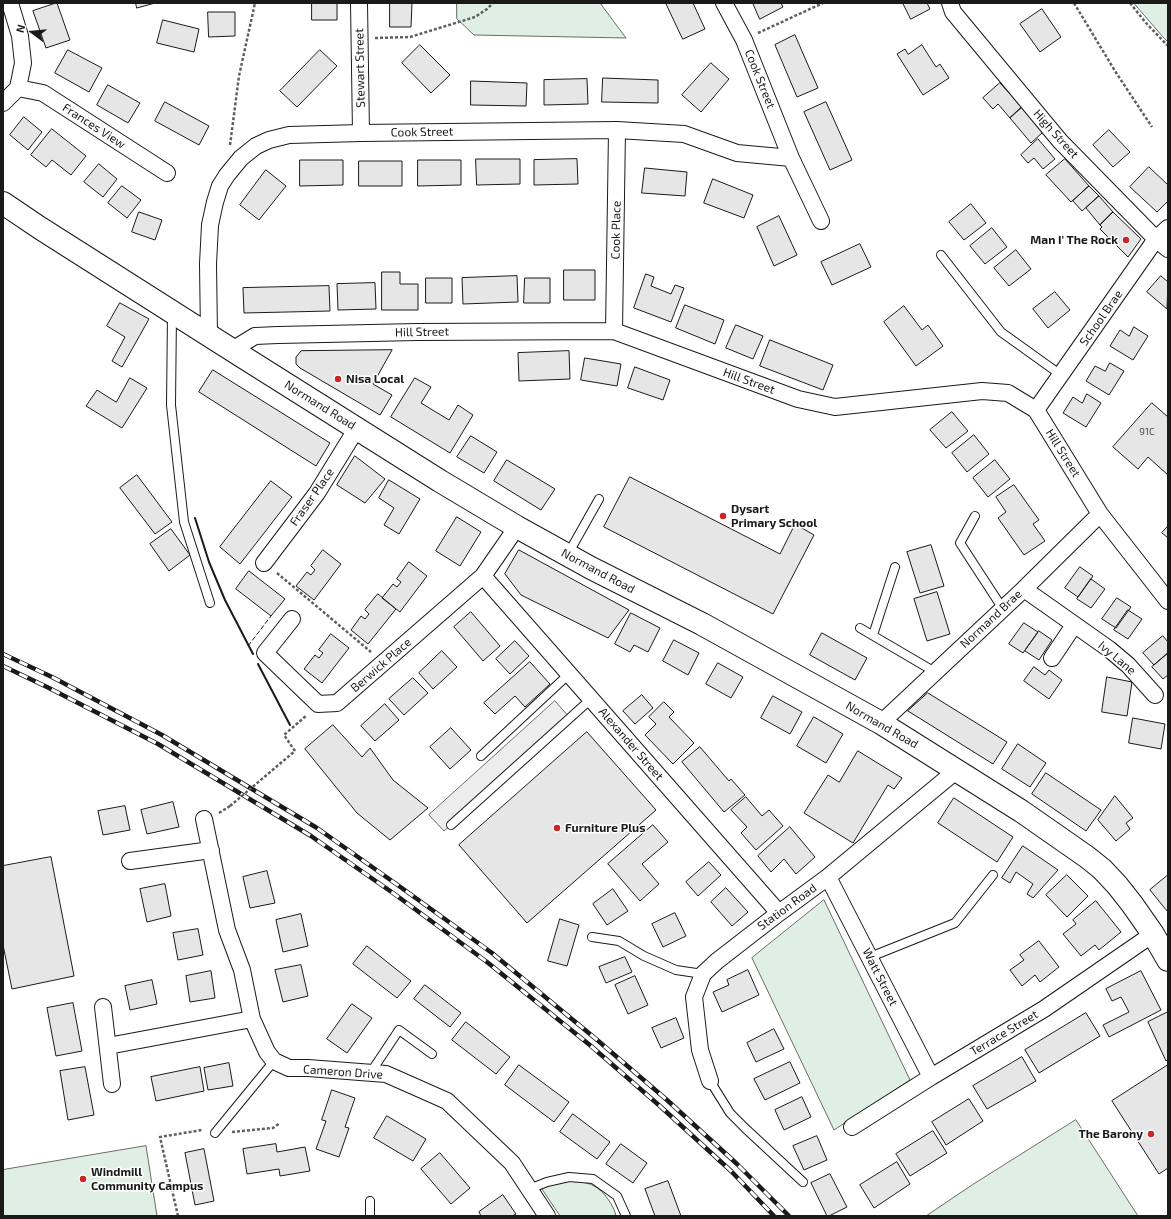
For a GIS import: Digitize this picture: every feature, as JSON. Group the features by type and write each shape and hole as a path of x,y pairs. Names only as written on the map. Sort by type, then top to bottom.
{"main road":[{"name":"Normand Road","path":"3,203 232,350 440,481 517,527 591,568 702,624 881,723 1021,811 1102,869 1128,899 1153,934 1168,960"}],"street":[{"path":"3,103 18,88 23,63 20,36 10,3"},
{"name":"Stewart Street","path":"359,3 361,133"},
{"name":"Cook Street","path":"724,3 744,40 791,158 820,221"},
{"name":"High Street","path":"951,8 1060,141 1162,244"},
{"name":"Frances View","path":"18,88 43,93 167,173"},
{"name":"Cook Street","path":"209,335 208,264 210,225 220,186 241,158 256,146 269,140 289,135 617,130 684,134 737,153 791,158"},
{"name":"Cook Place","path":"614,331 617,130"},
{"name":"School Brae","path":"1036,410 1061,375 1162,244 1168,228"},
{"name":"Hill Street","path":"232,350 255,336 278,334 614,331 798,399 835,407 982,391 1008,392 1036,410 1100,514 1168,601"},
{"name":"Fraser Place","path":"264,563 317,493 357,428"},
{"name":"Normand Brae","path":"881,723 1024,589 1100,514"},
{"name":"Berwick Place","path":"292,619 265,653 318,704 337,703 483,576 517,527"},
{"name":"Alexander Street","path":"483,576 779,912"},
{"name":"Ivy Lane","path":"1024,589 1109,649 1128,665 1155,695"},
{"path":"1052,658 1074,625"},
{"name":"Station Road","path":"710,1081 700,1050 694,997 703,974 717,961 779,912 828,877 957,770"},
{"path":"209,818 211,850 227,930 242,970 252,1019 267,1052 274,1061"},
{"path":"130,861 211,850"},
{"name":"Watt Street","path":"828,877 931,1077"},
{"name":"Terrace Street","path":"852,1127 931,1077 1044,1009 1153,934"},
{"path":"103,1007 112,1084"},
{"path":"108,1046 252,1019"},
{"name":"Cameron Drive","path":"274,1061 289,1068 386,1074 447,1100 512,1163 547,1216"}],"lane":[{"path":"941,255 1000,332 1061,375"},
{"path":"172,312 170,405 184,522 210,602"},
{"path":"567,555 599,499"},
{"path":"975,516 960,543 1003,608"},
{"path":"873,635 895,567"},
{"path":"860,628 935,672"},
{"path":"481,756 569,674"},
{"path":"451,825 591,698"},
{"path":"870,957 955,923 993,876"},
{"path":"592,936 619,941 644,956 676,970 703,974"},
{"path":"371,1072 399,1030 432,1054"},
{"path":"215,1133 274,1061"},
{"path":"710,1081 730,1113 803,1182"},
{"path":"529,1189 548,1182 569,1177 593,1179 617,1196 626,1216"},
{"path":"370,1201 370,1216"}],"path":[{"path":"227,176 239,76 255,3"},
{"path":"359,38 410,37 475,16 487,9 493,3"},
{"path":"744,40 823,3"},
{"path":"1074,3 1152,127"},
{"path":"1130,3 1146,23 1168,46"},
{"path":"264,563 384,662"},
{"path":"209,818 230,806 295,751 284,736 292,729"},
{"path":"178,1216 160,1137 207,1130 215,1133 273,1128 280,1123"}],"green space":[{"path":"457,3 600,3 626,38 474,35 457,19"},
{"path":"1134,3 1168,3 1168,42 1163,37"},
{"path":"824,900 910,1080 834,1130 752,958"},
{"path":"1076,1120 1138,1216 926,1216 972,1185"},
{"name":"Windmill Community Campus","path":"146,1146 157,1216 3,1216 3,1170"},
{"path":"563,1180 587,1183 598,1188 608,1199 616,1216 560,1216 542,1189"}],"shaded area":[{"path":"555,701 570,718 444,831 429,815"}],"building":[{"path":"57,3 70,40 46,48 33,11"},
{"path":"136,3 155,3 137,8"},
{"path":"312,3 337,3 337,20 312,20"},
{"path":"390,3 412,3 411,27 390,27"},
{"path":"666,3 693,3 705,29 683,39"},
{"path":"753,3 781,3 783,7 760,19"},
{"path":"903,3 927,3 930,9 911,19"},
{"path":"1042,9 1061,37 1040,52 1020,24"},
{"path":"208,12 235,12 235,36 209,37"},
{"path":"163,20 199,29 194,52 157,43"},
{"path":"795,35 818,88 797,97 775,45"},
{"path":"420,45 450,75 431,93 402,63"},
{"path":"922,45 936,67 940,64 949,78 923,95 897,54 905,49 908,54"},
{"path":"68,50 102,68 89,92 55,73"},
{"path":"320,50 337,66 297,107 280,91"},
{"path":"711,63 729,79 701,112 682,95"},
{"path":"603,78 658,80 658,103 602,102"},
{"path":"587,79 588,104 544,105 544,80"},
{"path":"471,81 527,83 526,106 471,105"},
{"path":"1000,83 1022,107 1010,118 998,104 993,109 983,98"},
{"path":"108,85 140,103 128,123 97,105"},
{"path":"165,102 209,126 199,145 155,121"},
{"path":"826,102 852,160 830,170 804,112"},
{"path":"1022,107 1043,132 1031,143 1010,118"},
{"path":"24,117 42,132 28,150 10,135"},
{"path":"52,129 86,156 71,175 52,160 46,167 31,155"},
{"path":"1109,130 1130,152 1113,167 1093,145"},
{"path":"1038,139 1055,159 1043,169 1034,158 1028,163 1021,155"},
{"path":"476,159 520,159 520,184 477,185"},
{"path":"577,159 578,184 534,185 534,160"},
{"path":"1065,159 1089,186 1071,202 1046,175"},
{"path":"300,160 343,160 343,185 300,186"},
{"path":"418,160 461,160 461,185 418,186"},
{"path":"359,161 402,161 402,186 359,186"},
{"path":"99,164 117,179 103,197 84,182"},
{"path":"1149,167 1168,185 1168,201 1157,212 1130,187"},
{"path":"645,168 687,172 685,196 642,193"},
{"path":"266,170 286,186 259,220 240,205"},
{"path":"713,179 753,195 744,218 704,203"},
{"path":"122,186 141,200 127,218 108,203"},
{"path":"1089,186 1099,196 1082,211 1073,201"},
{"path":"1099,196 1113,212 1100,225 1086,208"},
{"path":"971,204 986,223 964,240 949,222"},
{"path":"139,212 162,220 155,240 132,232"},
{"path":"1113,212 1141,239 1128,257 1100,229 1102,227 1100,225"},
{"path":"779,216 797,255 774,266 757,227"},
{"path":"992,228 1007,247 985,264 970,246"},
{"path":"860,244 871,267 832,285 821,262"},
{"path":"1016,250 1031,269 1009,286 994,268"},
{"path":"564,270 595,270 595,300 564,300"},
{"path":"382,272 400,272 400,284 418,284 418,310 382,310"},
{"path":"646,274 654,277 651,286 671,294 675,285 684,288 671,322 634,308"},
{"path":"517,276 518,302 463,304 462,278"},
{"path":"1161,276 1168,282 1167,309 1147,292"},
{"path":"426,278 452,278 452,303 426,303"},
{"path":"525,278 550,278 550,303 524,303"},
{"path":"375,283 376,309 338,310 337,284"},
{"path":"329,286 330,311 244,313 243,288"},
{"path":"1055,292 1070,310 1048,328 1033,309"},
{"path":"120,303 149,319 122,367 112,361 125,337 107,326"},
{"path":"685,305 724,320 715,344 676,328"},
{"path":"904,306 922,330 928,325 943,346 916,366 884,322"},
{"path":"736,325 763,336 753,359 726,348"},
{"path":"1134,327 1148,336 1133,360 1110,346 1120,330 1129,336"},
{"path":"770,340 833,365 823,390 760,366"},
{"path":"392,350 373,384 392,395 380,415 300,368 296,364 296,357 301,351"},
{"path":"569,351 570,379 519,381 518,353"},
{"path":"585,358 621,364 617,386 581,380"},
{"path":"1110,363 1124,371 1109,395 1086,381 1095,366 1105,371"},
{"path":"635,367 670,380 663,400 628,388"},
{"path":"213,370 330,443 316,466 199,392"},
{"path":"130,378 147,388 122,428 86,406 97,390 116,402"},
{"path":"415,378 431,387 421,403 449,420 458,405 473,415 450,453 391,417"},
{"path":"1087,394 1101,403 1086,427 1063,413 1073,397 1082,403"},
{"path":"1152,403 1168,417 1168,475 1148,457 1138,469 1113,447"},
{"path":"952,412 968,431 946,448 930,430"},
{"path":"974,435 989,454 967,472 952,453"},
{"path":"471,436 497,452 484,473 457,457"},
{"path":"355,456 385,479 365,503 337,485"},
{"path":"507,460 555,489 541,510 494,481"},
{"path":"995,460 1010,479 988,497 973,478"},
{"path":"137,475 172,522 155,534 120,488"},
{"path":"630,477 780,554 795,524 814,535 773,614 604,527"},
{"path":"389,480 420,499 399,534 384,525 394,508 379,498"},
{"path":"271,481 292,497 240,564 220,547"},
{"path":"1014,485 1039,520 1033,524 1045,541 1024,555 998,518 1006,512 996,497"},
{"path":"457,517 481,532 460,566 436,551"},
{"path":"1168,526 1168,538 1162,533"},
{"path":"171,529 190,555 169,571 150,544"},
{"path":"931,545 944,586 920,593 907,552"},
{"path":"323,550 341,564 314,600 296,586 307,572 311,575 315,570 311,566"},
{"path":"519,550 629,610 608,638 521,595 505,574"},
{"path":"409,562 427,576 400,612 382,598 393,584 397,587 401,582 397,579"},
{"path":"1080,567 1093,576 1078,597 1065,588"},
{"path":"249,571 285,599 271,616 236,589"},
{"path":"1091,579 1105,589 1091,608 1077,599"},
{"path":"937,592 950,634 927,641 914,599"},
{"path":"378,594 396,609 368,644 351,630 361,616 365,619 369,614 365,610"},
{"path":"1117,598 1131,607 1116,628 1102,619"},
{"path":"1128,610 1142,619 1128,639 1114,630"},
{"path":"471,612 500,646 483,661 454,627"},
{"path":"631,613 660,628 648,652 634,645 630,652 615,644"},
{"path":"1024,623 1038,632 1023,653 1009,644"},
{"path":"1039,631 1052,640 1039,660 1025,651"},
{"path":"822,633 867,658 855,680 810,655"},
{"path":"331,634 349,648 322,683 304,669 315,655 319,658 323,653 319,650"},
{"path":"1163,636 1168,642 1168,653 1154,665 1143,653"},
{"path":"674,640 699,653 688,675 663,661"},
{"path":"515,641 529,656 510,674 496,659"},
{"path":"442,651 457,667 433,689 419,673"},
{"path":"1168,653 1168,675 1163,679 1152,667"},
{"path":"530,662 550,684 525,707 515,696 495,714 484,703"},
{"path":"718,663 743,677 731,698 706,684"},
{"path":"1034,667 1045,675 1049,670 1062,680 1049,699 1024,681"},
{"path":"1107,677 1132,682 1127,716 1102,712"},
{"path":"413,678 428,693 404,715 389,699"},
{"path":"928,693 1007,742 993,764 908,711"},
{"path":"642,695 653,708 635,724 623,711"},
{"path":"773,696 802,712 790,734 761,718"},
{"path":"664,702 674,712 669,717 694,743 673,764 645,735 656,724 649,717"},
{"path":"385,704 399,720 375,741 361,726"},
{"path":"814,717 843,734 826,763 797,746"},
{"path":"1133,718 1165,724 1161,749 1129,743"},
{"path":"333,725 362,757 370,748 393,780 428,808 390,840 357,813 305,749"},
{"path":"451,728 471,750 450,769 430,747"},
{"name":"Furniture Plus","path":"587,732 656,810 527,923 459,845"},
{"path":"1018,744 1046,763 1030,787 1002,769"},
{"path":"700,747 729,781 731,779 745,795 724,812 682,762"},
{"path":"858,751 902,778 894,789 888,785 853,843 804,813 828,775 839,782"},
{"path":"1046,773 1101,810 1086,831 1032,794"},
{"path":"1115,796 1133,818 1126,823 1130,829 1116,841 1098,820"},
{"path":"746,797 762,816 769,810 783,826 756,850 741,833 747,827 731,810"},
{"path":"954,798 1013,837 997,862 938,823"},
{"path":"173,802 179,827 147,834 141,810"},
{"path":"125,806 130,830 103,835 98,811"},
{"path":"653,825 668,842 642,864 659,884 640,901 608,864"},
{"path":"790,827 815,857 796,874 784,859 771,872 758,856"},
{"path":"1023,846 1058,870 1033,898 1027,894 1033,884 1016,872 1010,883 1002,878"},
{"path":"51,857 74,976 12,989 3,945 3,866"},
{"path":"709,862 721,875 698,896 686,882"},
{"path":"267,871 275,903 250,908 243,877"},
{"path":"1067,875 1088,896 1067,917 1046,895"},
{"path":"1167,876 1168,910 1167,911 1150,890"},
{"path":"165,884 171,916 147,922 140,889"},
{"path":"726,888 748,912 732,926 711,902"},
{"path":"613,889 628,911 607,925 593,904"},
{"path":"1096,901 1121,932 1099,950 1095,945 1081,956 1063,934 1076,924 1073,920"},
{"path":"675,913 686,936 663,947 652,924"},
{"path":"301,914 308,946 283,952 276,920"},
{"path":"560,919 579,925 567,966 548,961"},
{"path":"198,929 203,955 178,960 173,933"},
{"path":"1039,941 1059,967 1040,982 1035,975 1022,986 1010,970 1024,960 1020,955"},
{"path":"367,946 411,981 397,998 353,964"},
{"path":"625,957 632,972 606,983 599,967"},
{"path":"301,965 308,996 283,1002 275,970"},
{"path":"748,970 759,995 722,1012 713,992 729,985 727,980"},
{"path":"211,971 215,998 190,1002 186,976"},
{"path":"1141,971 1161,1010 1109,1037 1103,1025 1129,1012 1121,997 1112,1001 1106,989"},
{"path":"635,976 648,1005 628,1014 615,985"},
{"path":"152,980 157,1004 130,1010 125,986"},
{"path":"425,985 461,1013 450,1027 414,999"},
{"path":"73,1003 82,1051 56,1056 47,1008"},
{"path":"352,1004 372,1018 347,1053 327,1039"},
{"path":"1168,1012 1168,1059 1166,1061 1148,1022"},
{"path":"1086,1013 1100,1036 1039,1073 1025,1050"},
{"path":"676,1018 684,1038 661,1048 652,1028"},
{"path":"466,1022 510,1057 496,1074 452,1040"},
{"path":"774,1029 784,1049 756,1062 747,1043"},
{"path":"1022,1057 1036,1081 987,1109 973,1086"},
{"path":"790,1062 800,1083 765,1100 754,1079"},
{"path":"229,1063 233,1086 208,1090 204,1068"},
{"path":"519,1065 569,1102 554,1122 505,1085"},
{"name":"The Barony","path":"1168,1065 1168,1168 1159,1174 1112,1101"},
{"path":"85,1067 94,1115 68,1120 60,1071"},
{"path":"200,1067 204,1091 156,1101 151,1077"},
{"path":"332,1090 355,1098 345,1127 349,1128 339,1157 316,1149 326,1121 322,1120"},
{"path":"802,1097 811,1117 784,1130 775,1110"},
{"path":"969,1099 983,1121 946,1145 932,1122"},
{"path":"573,1114 610,1142 597,1159 560,1132"},
{"path":"387,1116 426,1139 413,1161 374,1138"},
{"path":"933,1131 947,1153 910,1176 896,1154"},
{"path":"817,1136 827,1160 804,1170 793,1146"},
{"path":"276,1144 277,1152 305,1147 310,1171 280,1176 279,1169 247,1174 243,1149"},
{"path":"621,1144 647,1163 633,1183 606,1164"},
{"path":"204,1149 214,1201 195,1205 185,1153"},
{"path":"440,1153 470,1188 451,1204 421,1169"},
{"path":"897,1162 910,1184 874,1208 860,1185"},
{"path":"830,1174 847,1207 827,1216 811,1183"},
{"path":"668,1181 681,1216 655,1216 645,1189"},
{"path":"503,1195 516,1214 512,1216 481,1216 479,1212"}],"railway":[{"path":"3,654 52,677 162,735 317,828 399,886 492,953 596,1039 667,1100 737,1164 789,1216"},
{"path":"3,666 158,744 311,836 393,893 487,962 591,1046 731,1171 774,1216"}],"fence":[{"path":"248,646 271,616"}],"wall":[{"path":"195,518 209,562 225,600 253,654"},
{"path":"258,664 290,725"}],"place":[{"name":"Man I' The Rock","path":"1126,240"},
{"name":"Nisa Local","path":"338,379"},
{"name":"Dysart Primary School","path":"723,516"},
{"name":"Furniture Plus","path":"557,828"},
{"name":"The Barony","path":"1151,1134"},
{"name":"Windmill Community Campus","path":"83,1179"}]}
